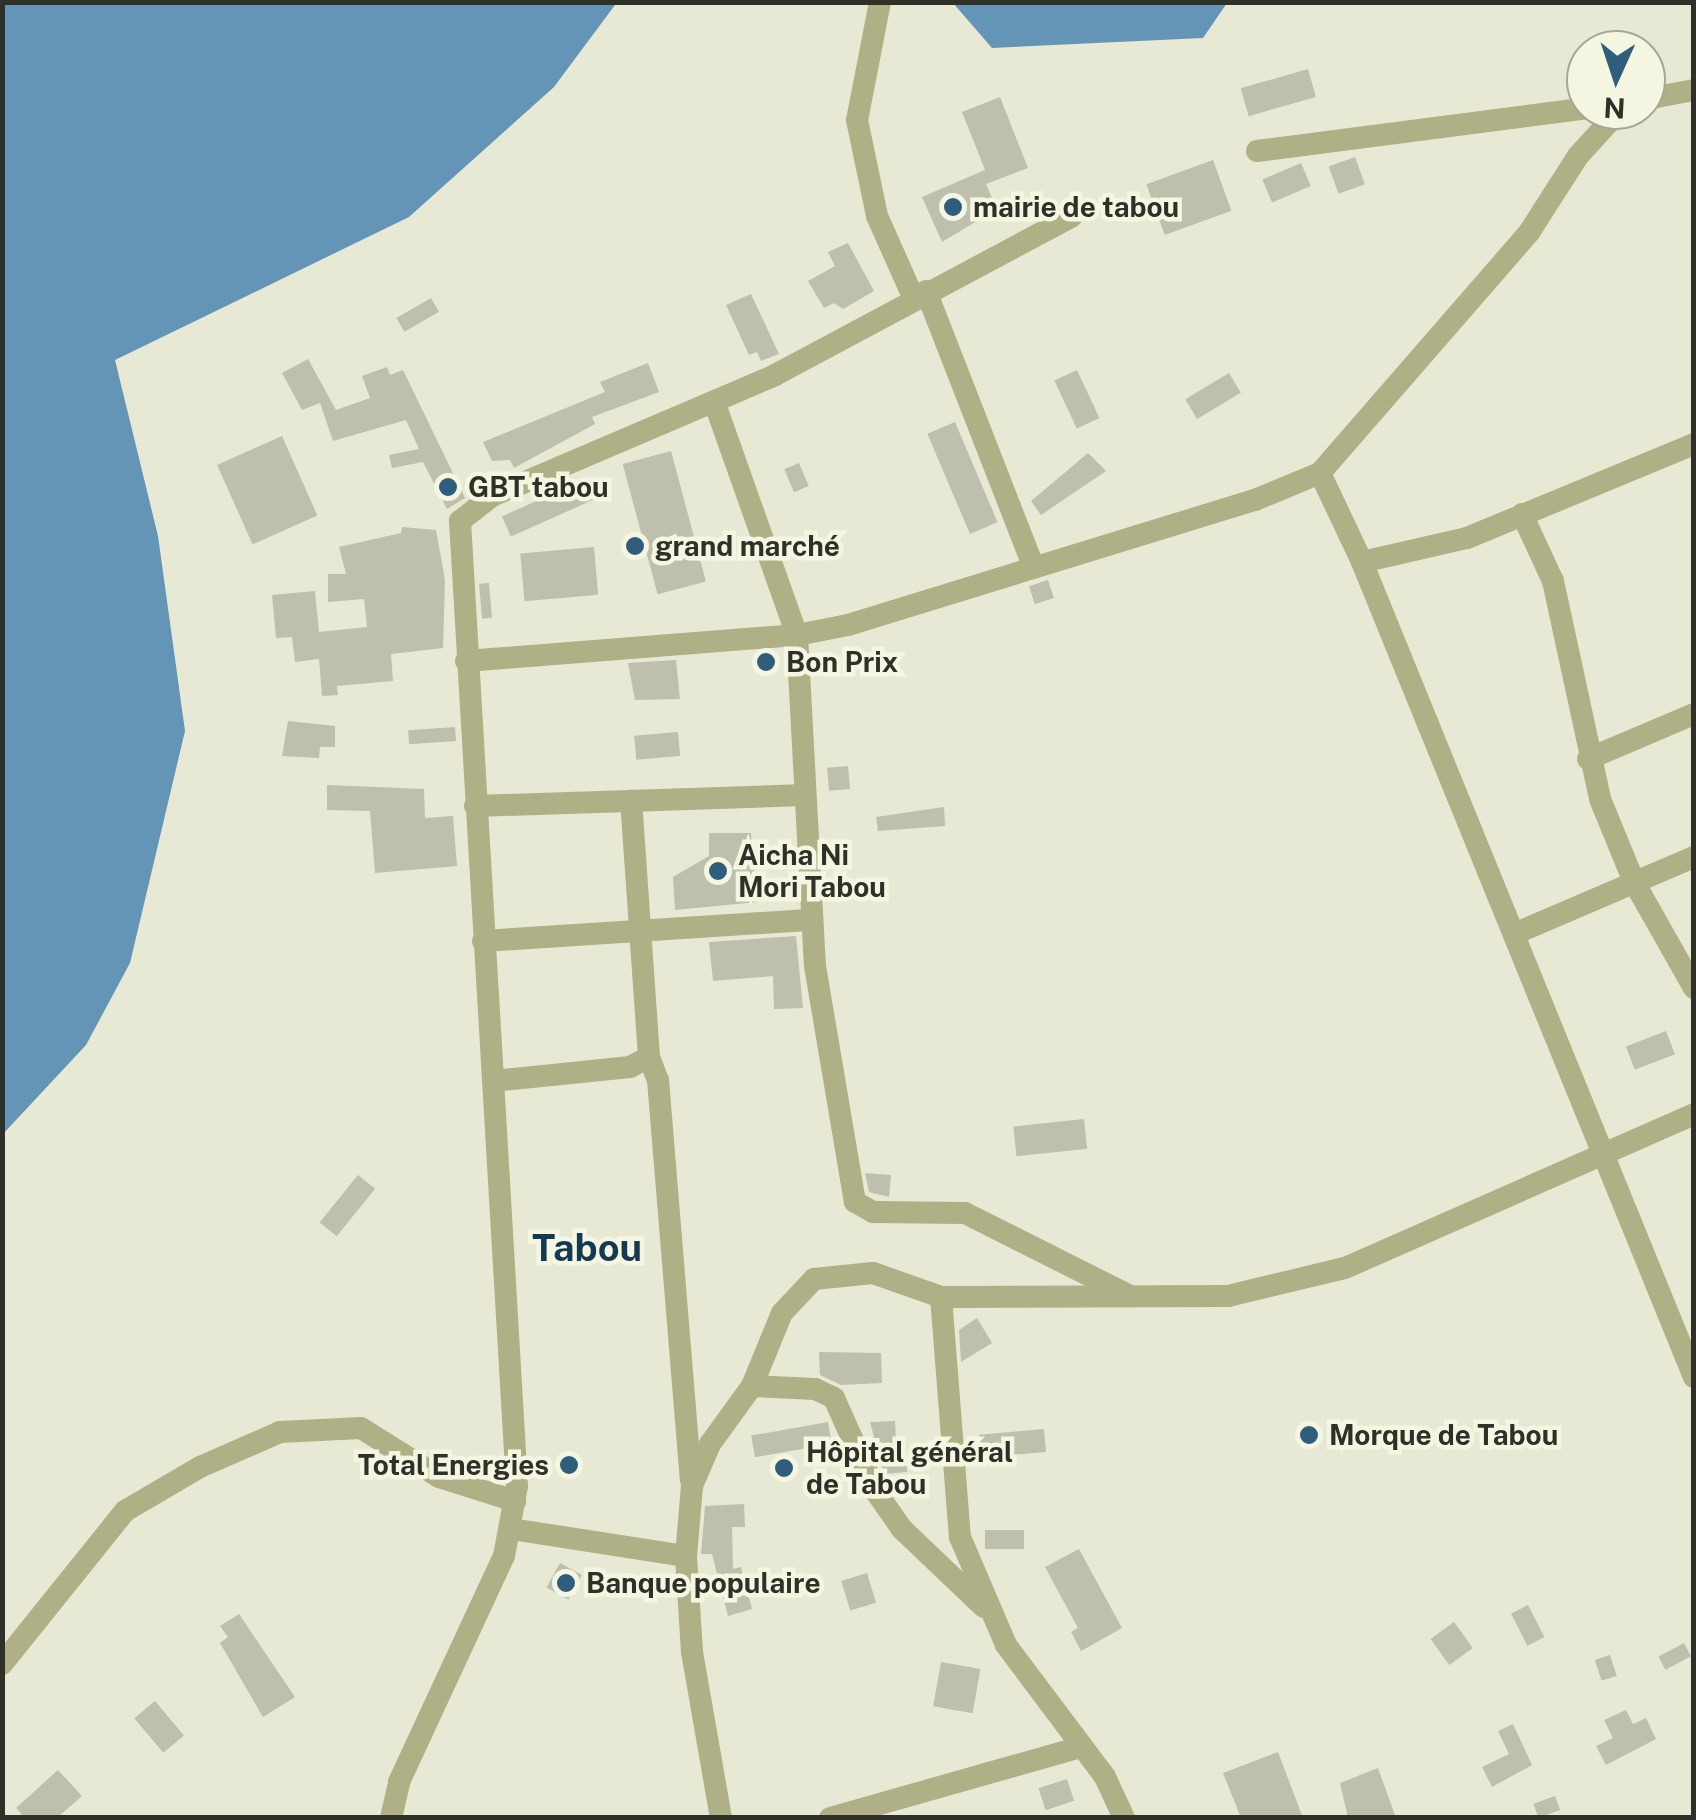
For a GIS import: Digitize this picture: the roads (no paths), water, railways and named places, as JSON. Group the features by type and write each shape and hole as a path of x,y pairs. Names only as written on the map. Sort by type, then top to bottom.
{"street":[{"path":"880,2 857,120 877,216 920,295 1034,568"},
{"path":"1666,95 1694,90"},
{"path":"1257,150 1566,111"},
{"path":"466,661 797,635 913,608 1320,473 1530,231 1578,156 1602,130"},
{"path":"390,1818 399,1782 511,1529 515,1501 509,1281 458,536 468,511 715,404 1071,217"},
{"path":"715,404 797,635 820,1016 855,1202 873,1212 965,1213 1134,1298"},
{"path":"1362,562 1466,538 1694,444"},
{"path":"1320,473 1362,562 1694,1377"},
{"path":"1522,514 1553,581 1588,759 1634,882 1694,988"},
{"path":"1588,759 1694,714"},
{"path":"476,806 804,795"},
{"path":"631,801 638,931 650,1057 658,1080 692,1486 686,1556 692,1652 721,1818"},
{"path":"1514,934 1694,857"},
{"path":"483,941 812,920"},
{"path":"493,1081 630,1066 650,1057"},
{"path":"692,1486 710,1444 752,1386 782,1312 814,1280 873,1273 942,1297 1228,1296 1318,1278 1694,1114"},
{"path":"942,1297 954,1498 987,1609"},
{"path":"752,1386 815,1389 834,1398 894,1517 987,1609 1078,1748 1105,1778 1124,1818"},
{"path":"2,1664 126,1510 200,1467 280,1432 361,1428 439,1477 515,1501"},
{"path":"511,1529 686,1556"},
{"path":"830,1818 1078,1748"}],"water":[{"path":"3,2 615,5 554,87 409,217 115,360 158,536 185,731 130,963 86,1045 3,1134"},
{"path":"953,3 1227,3 1203,38 992,48"}],"place":[{"name":"mairie de tabou","path":"953,207"},
{"name":"GBT tabou","path":"448,487"},
{"name":"grand marché","path":"635,546"},
{"name":"Bon Prix","path":"766,662"},
{"name":"Aicha Ni Mori Tabou","path":"718,871"},
{"name":"Morque de Tabou","path":"1309,1435"},
{"name":"Total Energies","path":"569,1465"},
{"name":"Hôpital général de Tabou","path":"784,1468"},
{"name":"Banque populaire","path":"566,1583"}],"district":[{"name":"Tabou","path":"587,1248"}]}
